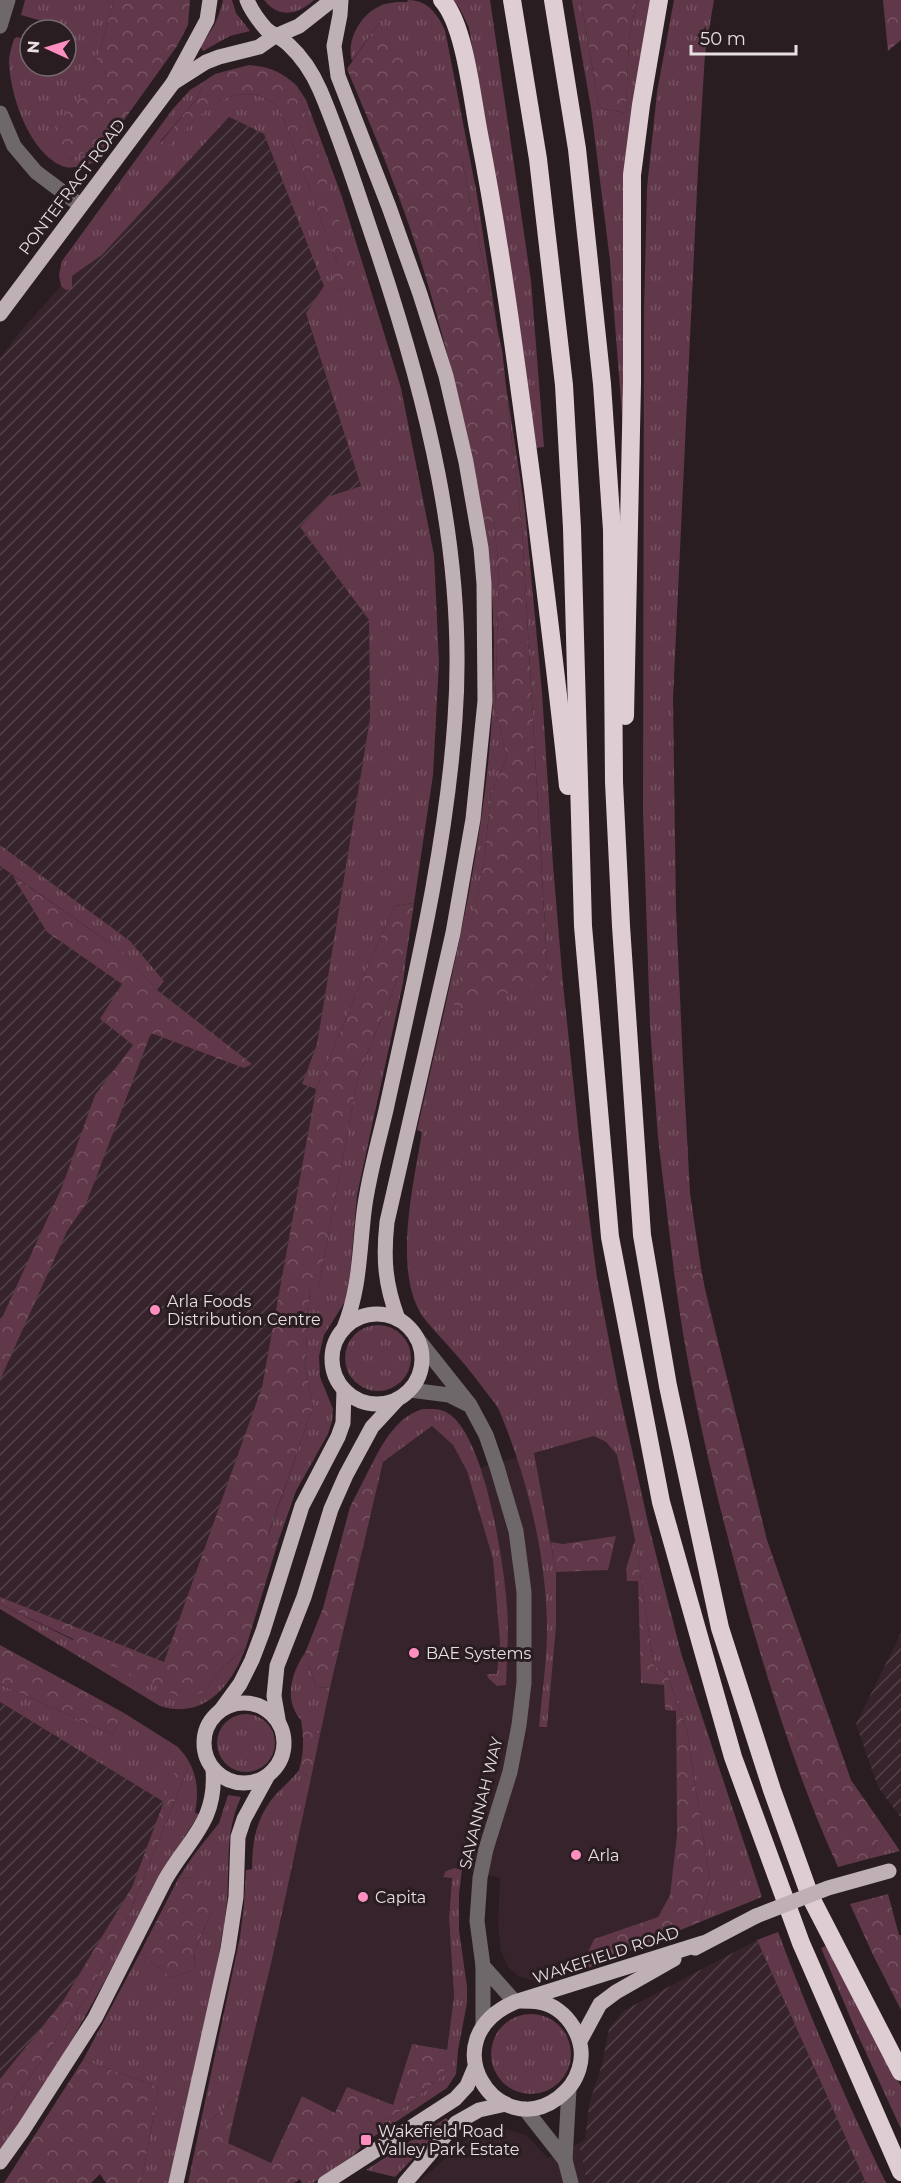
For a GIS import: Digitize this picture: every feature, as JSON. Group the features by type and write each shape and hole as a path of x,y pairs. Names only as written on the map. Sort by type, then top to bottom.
{"highway":[{"path":"442,0 454,18 461,43 490,191 513,335 553,639 583,926 610,1237 661,1502 733,1757 801,1943 901,2172"},
{"path":"512,0 538,159 564,386 572,528 583,926"},
{"path":"553,0 577,149 602,384 612,530 614,782 621,926 642,1235 668,1386 720,1628 772,1790 810,1896 901,2072"},
{"path":"621,926 632,383 632,175 659,0"}],"main road":[{"name":"PONTEFRACT ROAD","path":"0,314 173,83 207,20 210,0"},
{"path":"247,0 266,29 277,35 301,58 319,86 394,301 419,385 449,530 457,618 455,719 441,839 418,963 364,1208 353,1305 344,1328 336,1340 332,1359 336,1379 344,1390 360,1401 379,1404 397,1400"},
{"name":"PONTEFRACT ROAD","path":"173,83 206,62 259,47 277,35 299,26 332,0"},
{"path":"341,0 334,46 338,76 393,218 446,376 466,462 481,548 484,584 485,701 473,819 453,933 387,1222 384,1267 389,1295 398,1319"},
{"path":"344,1328 363,1316 387,1315 398,1319 416,1337 421,1349 422,1362 418,1377 410,1390 397,1400 372,1427 358,1449 332,1509 304,1597 278,1666 274,1696 278,1719 283,1731 284,1751 276,1769 267,1777 253,1783 238,1784 225,1779 213,1769 204,1747 205,1735 210,1721 240,1684 252,1660 302,1506 343,1423 344,1390"},
{"path":"221,1710 232,1704 251,1703 269,1710 278,1719"},
{"path":"0,2162 95,2018 175,1862 203,1824 211,1808 215,1790 213,1769"},
{"path":"176,2183 228,1949 236,1897 238,1837 244,1819 267,1777"},
{"name":"WAKEFIELD ROAD","path":"580,2041 600,2004 616,1992 703,1943 756,1916 828,1888 895,1869"},
{"name":"WAKEFIELD ROAD","path":"483,2024 499,2008 518,2001 703,1943"},
{"name":"WAKEFIELD ROAD","path":"518,2001 540,2002 558,2010 572,2023 580,2041 581,2063 577,2078 569,2089"},
{"path":"483,2024 474,2045 475,2067 482,2083 492,2095 506,2104 525,2109 549,2104 569,2089"},
{"path":"325,2183 455,2099 467,2086 475,2067"},
{"path":"405,2183 456,2123 479,2110 506,2104"}],"street":[{"path":"0,26 8,0"},
{"path":"0,113 14,146 36,172 80,205"},
{"name":"SAVANNAH WAY","path":"416,1337 470,1405 490,1446 516,1531 524,1592 524,1683 519,1725 510,1772 486,1849 480,1878 477,1921 483,1966 483,2024"},
{"path":"410,1390 448,1395 470,1405"},
{"path":"483,1966 518,2001"},
{"path":"569,2089 565,2160 571,2183"},
{"path":"525,2109 565,2160"}],"shaded area":[{"path":"229,117 264,134 325,286 306,314 361,486 327,497 300,527 369,620 370,718 317,1044 302,1084 316,1089 262,1387 164,1663 0,1597 0,866 124,953 130,941 0,845 0,358 61,286 66,290 72,276 102,255"},
{"path":"432,1426 453,1445 467,1471 594,1436 606,1442 617,1455 635,1540 626,1568 638,1580 641,1683 664,1685 676,1711 677,1834 670,1895 658,1917 594,1939 579,1972 548,1980 531,1980 518,1976 508,1967 501,1951 498,1924 500,1878 456,1868 443,1877 452,1878 449,1918 454,1997 448,2050 412,2044 393,2105 335,2114 302,2096 271,2163 227,2143 271,1964 330,1688 383,1462"},
{"path":"901,1633 901,1818 878,1787 856,1724"},
{"path":"0,1702 164,1802 132,1887 63,2001 0,2079"},
{"path":"757,1940 866,2183 587,2183 579,2143 585,2139 589,2104 602,2064 609,2029 623,2011"},
{"path":"487,2126 526,2135 548,2158 579,2143 587,2183 418,2183 474,2132"}],"green space":[{"path":"25,0 114,0 101,47 83,95 50,134 68,159 106,145 94,163 66,167 50,159 31,136 18,106 10,75 9,59 14,39 17,37 18,78 78,78 78,18 32,18 21,15"},
{"path":"114,0 190,0 188,25 177,46 106,145 68,159 49,134 83,94 101,47"},
{"path":"223,0 232,0 236,13 250,31 230,36 203,51 200,46 214,25"},
{"path":"264,0 314,0 302,9 289,13 276,10"},
{"path":"408,0 421,2 431,9 445,30 477,195 498,330 462,161 379,23 352,61 353,37 366,16 381,5"},
{"path":"453,0 490,0 531,281 544,447 535,448 521,337 469,28"},
{"path":"572,0 581,0 599,108 626,113 629,38 637,0 652,0 623,427 610,261 591,108"},
{"path":"581,0 637,0 629,38 626,113 599,108"},
{"path":"674,0 714,0 705,53 698,169 673,698 676,909 683,1063 690,1193 701,1268 674,1272 658,1138 650,1026 643,811 644,311 647,188 657,92"},
{"path":"883,0 901,0 901,40 888,51"},
{"path":"379,23 442,86 462,161 502,351 522,529 548,980 453,1011 484,862 491,792 507,758 495,707 499,573 494,521 483,520 457,395 424,272 391,177 347,69"},
{"path":"249,65 275,71 297,86 358,282 337,292 330,270 338,266 282,115 273,103 259,96 244,94 231,97 207,109 166,149 160,143 198,97 203,82 215,74"},
{"path":"203,82 198,97 160,142 166,148 207,109 231,97 244,94 259,96 273,102 282,115 338,266 337,292 357,282 297,86 306,100 342,197 401,388 434,555 439,662 433,775 414,903 394,906 316,1089 302,1084 317,1044 370,718 369,620 300,527 327,497 361,486 306,313 324,286 264,134 229,117 102,255 72,276 72,289 66,290 61,286 59,275 62,261 172,110 190,90"},
{"path":"498,330 502,351 505,382"},
{"path":"505,382 525,510 542,692 563,984 597,1278 649,1527 681,1653 762,1897 700,1922 711,1887 687,1731 667,1674 654,1666 635,1540 617,1455 606,1442 594,1436 534,1453 556,1572 556,1626 547,1727 539,1727 546,1652 546,1599 539,1543 526,1489 497,1407 470,1371 427,1322 416,1304 409,1281 407,1256 410,1203 422,1132 417,1130 467,903 480,827 489,750 494,674 492,597 483,520 494,520 499,573 495,707 507,758 491,792 484,862 454,1010 548,979 522,529"},
{"path":"0,845 130,941 164,981 157,990 124,953 0,866"},
{"path":"12,875 124,953 157,990 252,1064 244,1068 151,1033 86,1204 67,1231 0,1380 0,1322 62,1187 95,1095 133,1045 100,1019 122,984 47,932"},
{"path":"414,903 406,958 358,1077 318,1290 310,1290 305,1366 313,1407 268,1535 279,1539 246,1647 222,1668 205,1691 193,1696 180,1697 76,1649 73,1639 0,1604 0,1597 164,1662 262,1387 316,1089 394,906"},
{"path":"406,958 403,983 357,1195 346,1300 324,1335 319,1356 320,1377 333,1409 332,1421 328,1434 296,1491 279,1539 268,1536 313,1407 305,1366 310,1290 318,1290 358,1077"},
{"path":"701,1268 767,1540 851,1780 885,1829 868,1859 838,1867 798,1769 776,1703 755,1635 713,1479 687,1355 674,1272"},
{"path":"378,1325 391,1328 401,1335 408,1345 411,1358 408,1371 401,1381 391,1388 378,1391 365,1388 355,1381 348,1371 345,1358 348,1345 355,1335 365,1328"},
{"path":"423,1409 446,1412 460,1424 472,1445 482,1471 497,1532 505,1587 508,1626 506,1685 497,1686 487,1674 497,1674 500,1642 493,1559 467,1471 453,1445 432,1426 383,1462 377,1454 402,1421"},
{"path":"377,1454 383,1462 330,1688 316,1687 305,1653 323,1608 350,1507"},
{"path":"616,1536 608,1570 556,1572 551,1542 563,1544"},
{"path":"635,1540 654,1666 667,1674 687,1731 711,1887 700,1922 579,1972 594,1939 658,1917 670,1895 677,1834 676,1711 665,1710 664,1685 641,1683 638,1581 627,1581 626,1568"},
{"path":"0,1604 73,1640 205,1691 222,1668 246,1647 233,1674 215,1696 203,1704 176,1709 160,1706 0,1609"},
{"path":"0,1645 124,1713 113,1735 0,1684"},
{"path":"305,1653 316,1687 330,1688 320,1735 301,1720 292,1704 293,1677"},
{"path":"0,1684 113,1735 124,1713 178,1747 193,1769 197,1786 195,1813 199,1814 159,1877 63,2056 0,2154 0,2119 89,1994 126,1922 188,1768 179,1762 164,1802 0,1702"},
{"path":"246,1714 257,1716 270,1727 275,1743 273,1754 262,1767 246,1772 235,1770 222,1759 217,1743 219,1732 230,1719"},
{"path":"301,1720 320,1735 311,1778 299,1770 303,1746"},
{"path":"179,1761 188,1768 126,1922 89,1994 0,2119 0,2079 63,2001 132,1887"},
{"path":"299,1770 311,1778 271,1964 239,2095 199,2130 240,1937 246,1870 252,1869 257,1827 272,1800"},
{"path":"228,1795 241,1797 231,1827 229,1842 225,1918 170,2183 141,2183 159,2087 83,2060 140,1953 172,1978 194,1969 195,1949 212,1912 191,1877 178,1879 219,1823"},
{"path":"885,1829 900,1851 868,1859"},
{"path":"455,1868 462,1870 459,1930 467,1987 467,2003 456,2074 447,2088 364,2143 355,2154 313,2183 302,2183 299,2178 397,2113 444,2074 454,1996 449,1918 452,1878 443,1877 446,1871"},
{"path":"191,1877 208,1886 212,1912 195,1949 194,1969 172,1978 140,1953 178,1879"},
{"path":"888,1894 899,1935 901,1935 901,2010 850,1904"},
{"path":"778,1932 829,2059 886,2183 866,2183 757,1940"},
{"path":"828,1945 901,2086 901,2129 821,1948"},
{"path":"531,2014 546,2017 559,2026 568,2039 571,2054 568,2069 559,2082 546,2091 531,2094 516,2091 503,2082 494,2069 491,2054 494,2039 503,2026 516,2017"},
{"path":"412,2044 448,2050 444,2074 397,2113 294,2183 188,2183 199,2130 239,2095 228,2143 271,2163 302,2096 335,2113 347,2087 393,2105"},
{"path":"83,2060 159,2087 141,2183 106,2183 100,2174 91,2183 4,2183"},
{"path":"446,2118 449,2121 395,2177 366,2170"}],"place":[{"name":"Arla Foods Distribution Centre","path":"155,1310"},
{"name":"BAE Systems","path":"414,1653"},
{"name":"Arla","path":"576,1855"},
{"name":"Capita","path":"363,1897"},
{"name":"Wakefield Road Valley Park Estate","path":"366,2140"}]}
